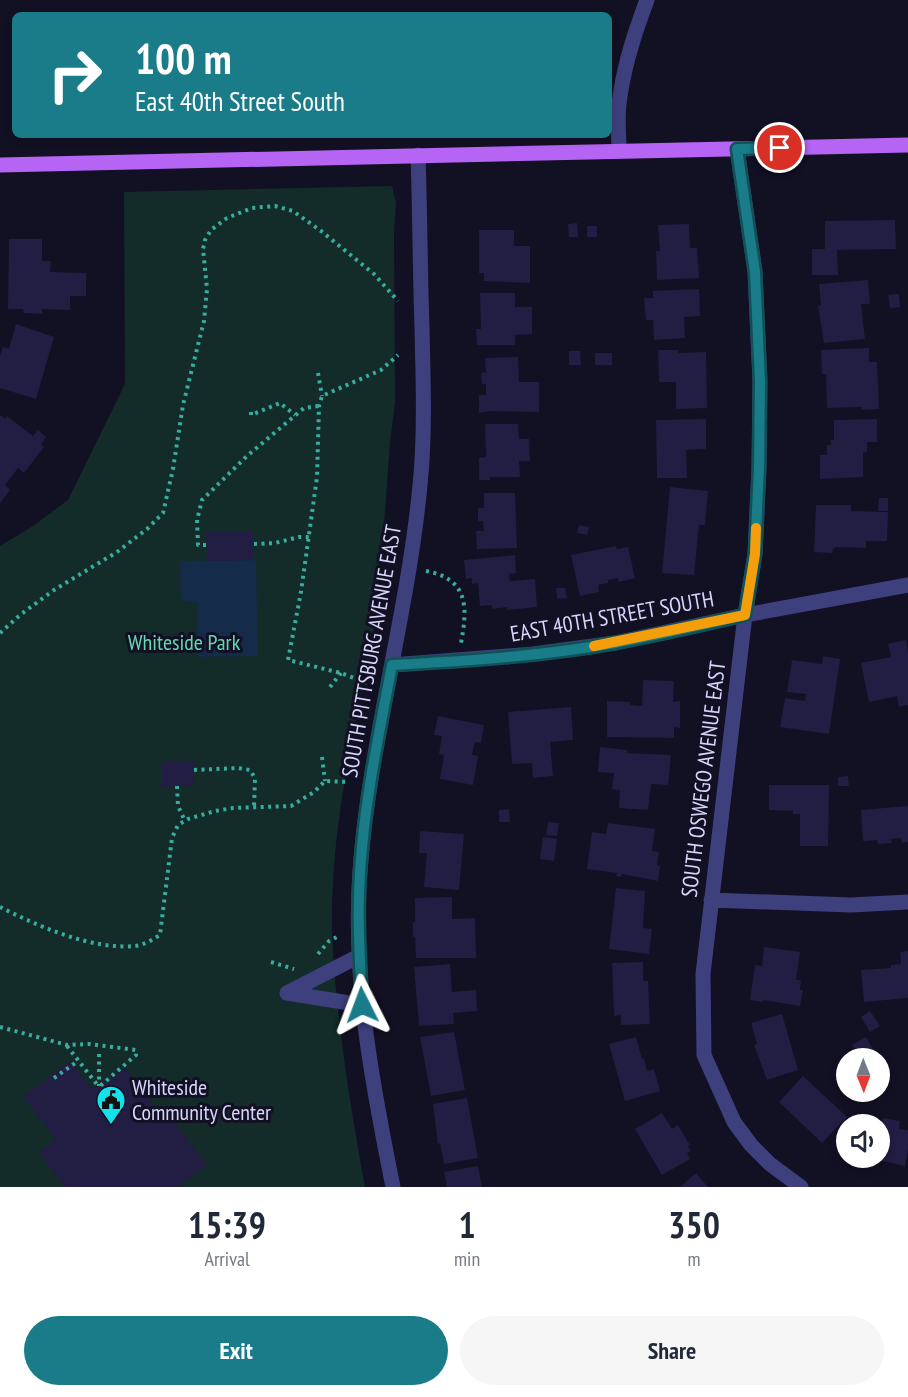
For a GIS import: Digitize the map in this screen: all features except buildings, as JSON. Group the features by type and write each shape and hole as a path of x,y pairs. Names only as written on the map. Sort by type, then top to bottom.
{"main road":[{"path":"0,165 908,145"}],"street":[{"path":"619,152 619,106 624,71 632,39 647,0"},
{"name":"SOUTH OSWEGO AVENUE EAST","path":"737,149 755,272 760,381 759,468 755,554 745,615 703,974 704,1055 734,1122 751,1145 770,1164 801,1187"},
{"name":"SOUTH PITTSBURG AVENUE EAST","path":"393,1187 375,1101 362,1005 359,956 359,874 374,762 410,569 421,473 424,416 418,155"},
{"name":"EAST 40TH STREET SOUTH","path":"392,665 533,654 615,643 745,615 908,585"},
{"path":"711,900 851,905 908,902"},
{"path":"359,956 287,993 362,1005"}],"path":[{"path":"0,633 54,590 117,552 147,530 162,513 173,469 183,405 204,321 207,289 203,249 211,230 227,218 252,208 275,206 293,212 321,231 374,274 398,301"},
{"path":"322,396 381,370 398,355"},
{"path":"318,373 322,396 317,477 302,592 288,660 341,673 367,683"},
{"path":"251,412 251,415 280,403 295,415"},
{"path":"206,545 198,545 198,520 202,500 247,456 295,415 304,408 320,406"},
{"path":"254,544 309,537"},
{"path":"410,569 449,578 459,587 464,600 464,615 458,661"},
{"path":"330,687 341,673"},
{"path":"322,757 325,781"},
{"path":"194,770 238,768 250,770 255,778 254,807"},
{"path":"0,907 52,931 93,943 136,946 149,942 160,935 172,838 178,825 215,811 291,806 314,792 325,781 349,782"},
{"path":"177,786 178,806 185,821"},
{"path":"314,956 321,953 329,941 337,937"},
{"path":"271,962 295,969 302,965"},
{"path":"0,1028 67,1045 88,1044 136,1050 136,1054 99,1087"},
{"path":"67,1045 99,1087"},
{"path":"99,1054 99,1087"},
{"path":"54,1078 78,1061"}],"green space":[{"name":"Whiteside Park","path":"392,186 396,203 394,231 395,402 384,525 371,618 374,628 343,789 332,911 335,982 342,1041 365,1187 0,1187 0,546 33,526 68,500 125,384 124,192"}],"water":[{"path":"256,560 258,656 198,657 197,601 181,601 180,561"}],"slow traffic":[{"path":"594,646 745,615 755,554 756,528"}],"place":[{"name":"Whiteside Community Center","path":"111,1126"}],"route":[{"path":"362,1005 359,956 359,874 374,762 392,665 554,652 615,643 745,615 755,554 760,381 755,272 737,149 780,148"}]}
